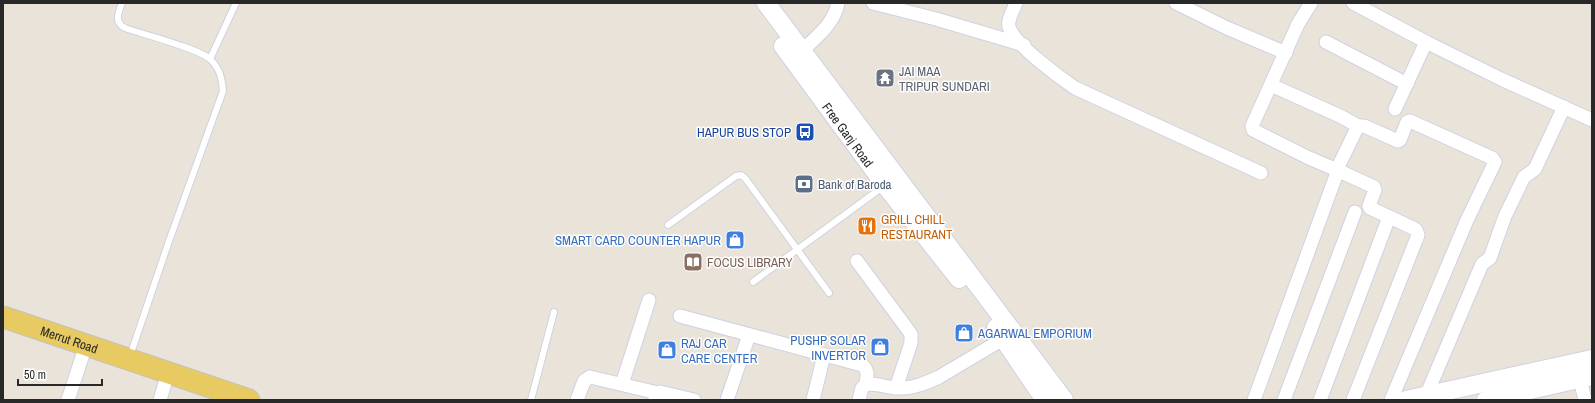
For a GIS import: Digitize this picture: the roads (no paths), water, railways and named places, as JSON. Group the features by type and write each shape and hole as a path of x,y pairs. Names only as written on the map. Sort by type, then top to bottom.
{"main road":[{"name":"Merrut Road","path":"3,317 249,400"}],"street":[{"name":"Free Ganj Road","path":"752,3 885,185 1004,339 1045,400"},
{"path":"766,3 1064,400"},
{"path":"802,51 827,27 832,20 838,3"},
{"path":"874,3 936,19 1024,45"},
{"path":"1016,3 1009,25 1015,36 1047,68 1075,88 1261,173"},
{"path":"1176,3 1227,28 1286,53"},
{"path":"1311,3 1298,24 1252,128 1309,158 1374,187 1375,190 1369,206 1370,208 1413,228 1416,230 1418,235 1353,400"},
{"path":"1353,3 1426,42 1501,79 1592,120"},
{"path":"1326,42 1407,84"},
{"path":"1395,109 1426,42"},
{"path":"1271,85 1342,117 1358,126 1364,126 1398,141 1400,140 1407,122 1410,120 1492,158 1495,162 1467,220 1391,400"},
{"path":"1426,396 1482,264 1490,258 1502,224 1517,190 1524,178 1535,169 1564,107"},
{"path":"1254,400 1336,169 1358,126"},
{"path":"1284,400 1355,212"},
{"path":"1320,400 1389,217"},
{"path":"857,261 911,334 911,343 896,388"},
{"path":"622,384 649,300"},
{"path":"680,316 862,365 866,368 867,372 866,384 862,388 858,400"},
{"path":"727,400 749,334"},
{"path":"866,384 896,388 918,385 939,378 1004,339"},
{"path":"68,400 86,345"},
{"path":"813,400 824,355"},
{"path":"1406,400 1592,359"},
{"path":"160,400 168,373"},
{"path":"577,400 584,381 587,378 596,378 622,384 656,396 678,395 694,400"},
{"path":"1486,400 1586,378 1585,400"}],"lane":[{"path":"122,3 117,19 120,25 124,28 179,46 210,59 221,74 223,91 169,241 129,359"},
{"path":"210,59 236,3"},
{"path":"668,225 736,176 741,175 745,178 829,293"},
{"path":"753,282 885,185"},
{"path":"531,400 554,312"}],"place":[{"name":"JAI MAA TRIPUR SUNDARI","path":"885,78"},
{"name":"HAPUR BUS STOP","path":"805,132"},
{"name":"Bank of Baroda","path":"804,184"},
{"name":"GRILL CHILL RESTAURANT","path":"867,226"},
{"name":"SMART CARD COUNTER HAPUR","path":"735,240"},
{"name":"FOCUS LIBRARY","path":"693,262"},
{"name":"AGARWAL EMPORIUM","path":"964,333"},
{"name":"PUSHP SOLAR INVERTOR","path":"880,347"},
{"name":"RAJ CAR CARE CENTER","path":"667,350"}]}
